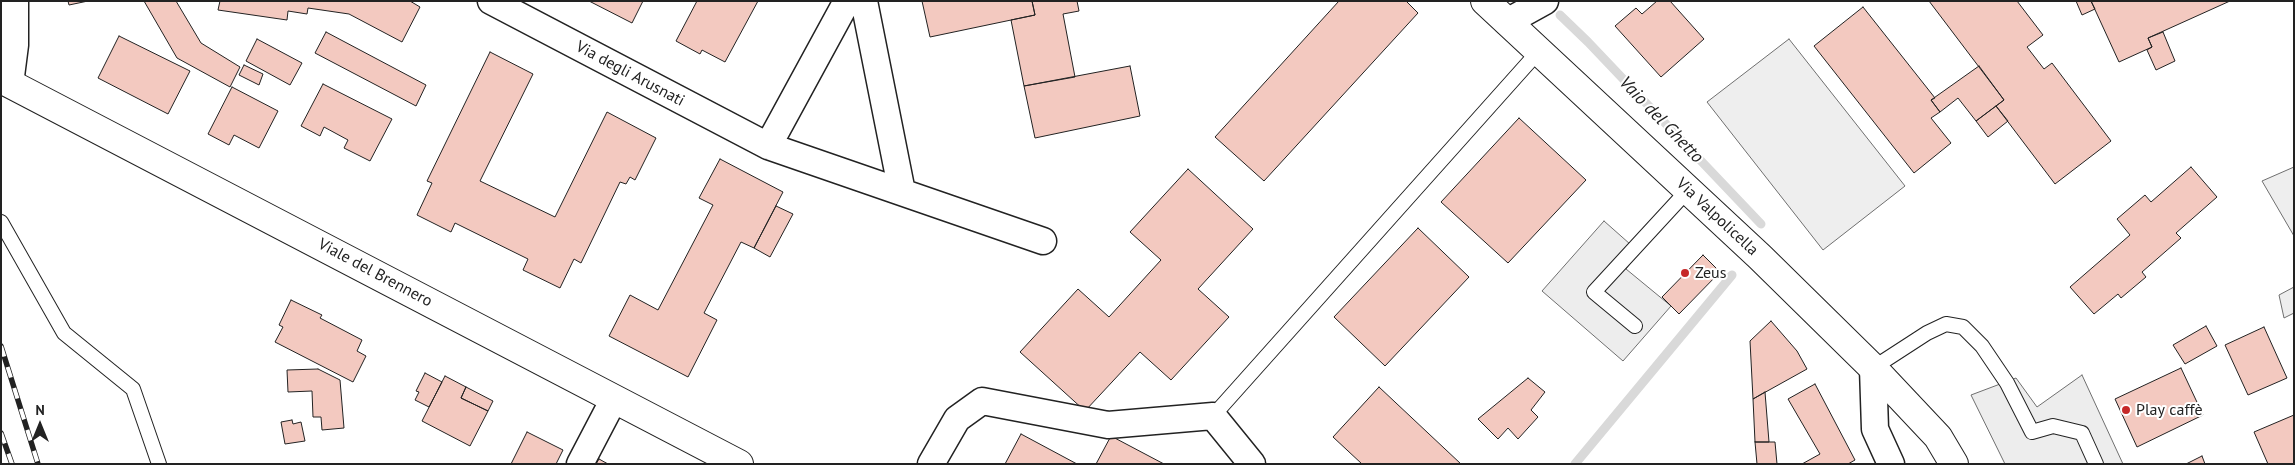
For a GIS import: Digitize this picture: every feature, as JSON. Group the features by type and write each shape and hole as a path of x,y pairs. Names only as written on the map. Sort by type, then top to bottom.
{"main road":[{"name":"Via Valpolicella","path":"1485,1 1760,257 1873,368 1938,437 1954,464"},
{"name":"Viale del Brennero","path":"6,81 739,464"}],"street":[{"path":"6,81 15,45 15,1"},
{"name":"Via degli Arusnati","path":"491,1 768,146 1043,241"},
{"path":"768,146 848,1"},
{"path":"864,1 902,192"},
{"path":"1507,22 1545,1"},
{"path":"1873,368 1875,429 1892,464"},
{"path":"580,464 614,399"},
{"path":"930,464 957,419 982,401 1108,425 1213,416 1252,464"}],"lane":[{"path":"1213,416 1538,52"},
{"path":"1635,326 1594,292 1688,190"},
{"path":"1,222 64,333 134,389 159,464"},
{"path":"1873,368 1946,324 1963,327 1982,346 2007,383 2032,432 2053,426 2082,433 2096,464"}],"shaded area":[{"path":"1789,39 1905,186 1823,250 1707,102"},
{"path":"2294,167 2294,236 2262,181"},
{"path":"1604,221 1639,252 1626,269 1671,306 1623,361 1542,291"},
{"path":"2294,287 2294,313 2284,318 2279,295"},
{"path":"2082,375 2123,464 2005,464 1971,395 2016,378 2037,407"}],"building":[{"path":"68,1 88,1 69,5"},
{"path":"144,1 176,1 201,43 240,67 230,87 177,58"},
{"path":"220,1 410,1 420,7 402,42 349,14 308,8 307,14 288,11 287,20 218,10"},
{"path":"589,1 643,1 632,23"},
{"path":"697,1 758,1 725,62 702,50 700,54 676,41"},
{"path":"922,1 1032,1 1035,15 930,37"},
{"path":"1032,1 1077,1 1079,11 1063,14 1075,77 1024,86 1011,20 1035,15"},
{"path":"1339,1 1406,1 1418,13 1264,181 1215,137"},
{"path":"1657,1 1670,1 1704,39 1661,77 1615,26 1636,8 1642,14"},
{"path":"1929,1 2017,1 2043,35 2027,47 2044,69 2052,63 2111,141 2055,184 1996,106 2004,100"},
{"path":"2076,1 2091,1 2095,9 2082,15"},
{"path":"2091,1 2230,1 2148,38 2152,47 2119,62"},
{"path":"1863,7 1935,98 1931,100 1940,112 1931,118 1951,143 1914,173 1814,46"},
{"path":"326,32 426,85 416,106 315,53"},
{"path":"2163,32 2175,61 2156,70 2147,50 2152,47 2148,38"},
{"path":"119,36 190,71 168,114 98,78"},
{"path":"257,39 302,63 290,85 246,61"},
{"path":"490,52 533,74 480,181 555,217 607,112 656,138 635,180 630,177 626,184 620,182 581,263 574,259 560,288 523,270 528,259 455,223 451,232 417,215 432,183 427,181"},
{"path":"244,65 263,74 259,85 239,75"},
{"path":"1130,66 1140,116 1035,138 1024,86"},
{"path":"1979,66 2004,100 1976,121 1958,98 1940,112 1931,100"},
{"path":"323,84 392,119 370,161 344,148 348,140 324,127 320,136 301,126"},
{"path":"232,87 278,111 259,148 234,135 229,145 208,134"},
{"path":"1996,106 2008,121 1988,137 1976,121"},
{"path":"1519,118 1586,180 1508,263 1441,202"},
{"path":"720,159 783,192 754,248 741,242 704,313 717,320 688,377 609,336 630,295 658,310 713,205 699,198"},
{"path":"2191,167 2217,197 2176,233 2181,238 2142,272 2146,277 2121,298 2118,294 2094,314 2070,287 2130,235 2117,219 2145,195 2151,202"},
{"path":"1188,169 1253,229 1198,289 1229,317 1171,380 1140,352 1085,411 1020,352 1078,289 1109,317 1161,260 1130,232"},
{"path":"776,206 793,214 770,257 754,248"},
{"path":"1418,228 1469,277 1385,366 1334,317"},
{"path":"1703,255 1720,272 1679,314 1662,297"},
{"path":"291,300 322,315 320,318 362,340 357,351 366,356 353,382 275,342 283,327 279,325"},
{"path":"1771,321 1797,351 1807,369 1753,399 1750,341"},
{"path":"2206,326 2217,346 2185,364 2173,345"},
{"path":"2264,327 2287,378 2248,395 2225,345"},
{"path":"2181,368 2203,415 2137,447 2115,399"},
{"path":"318,369 340,380 344,428 322,430 321,417 313,417 312,391 288,392 287,370"},
{"path":"425,373 442,382 429,407 415,400 419,392 416,391"},
{"path":"445,376 466,387 461,398 488,411 470,446 422,421"},
{"path":"1528,378 1545,392 1531,410 1538,417 1518,439 1508,428 1498,439 1478,419"},
{"path":"1815,384 1855,460 1848,464 1802,464 1820,454 1788,399"},
{"path":"466,387 493,401 488,411 461,398"},
{"path":"1379,387 1461,464 1362,464 1333,437"},
{"path":"1765,392 1769,442 1755,442 1753,399"},
{"path":"2294,415 2294,464 2268,464 2254,432"},
{"path":"292,420 293,424 301,422 305,441 285,444 281,422"},
{"path":"527,432 563,450 556,464 511,464"},
{"path":"1021,434 1077,464 1005,464"},
{"path":"1111,436 1164,464 1096,464"},
{"path":"1755,442 1775,442 1777,464 1757,464"},
{"path":"2202,456 2205,464 2186,464"},
{"path":"599,459 608,464 596,464"}],"waterway":[{"name":"Vaio del Ghetto","path":"1560,15 1761,224"},
{"name":"Vaio del Ghetto","path":"1575,464 1732,275"}],"railway":[{"path":"1,346 38,464"},
{"path":"1,433 12,464"}],"place":[{"name":"Zeus","path":"1685,273"},
{"name":"Play caffè","path":"2126,410"}]}
